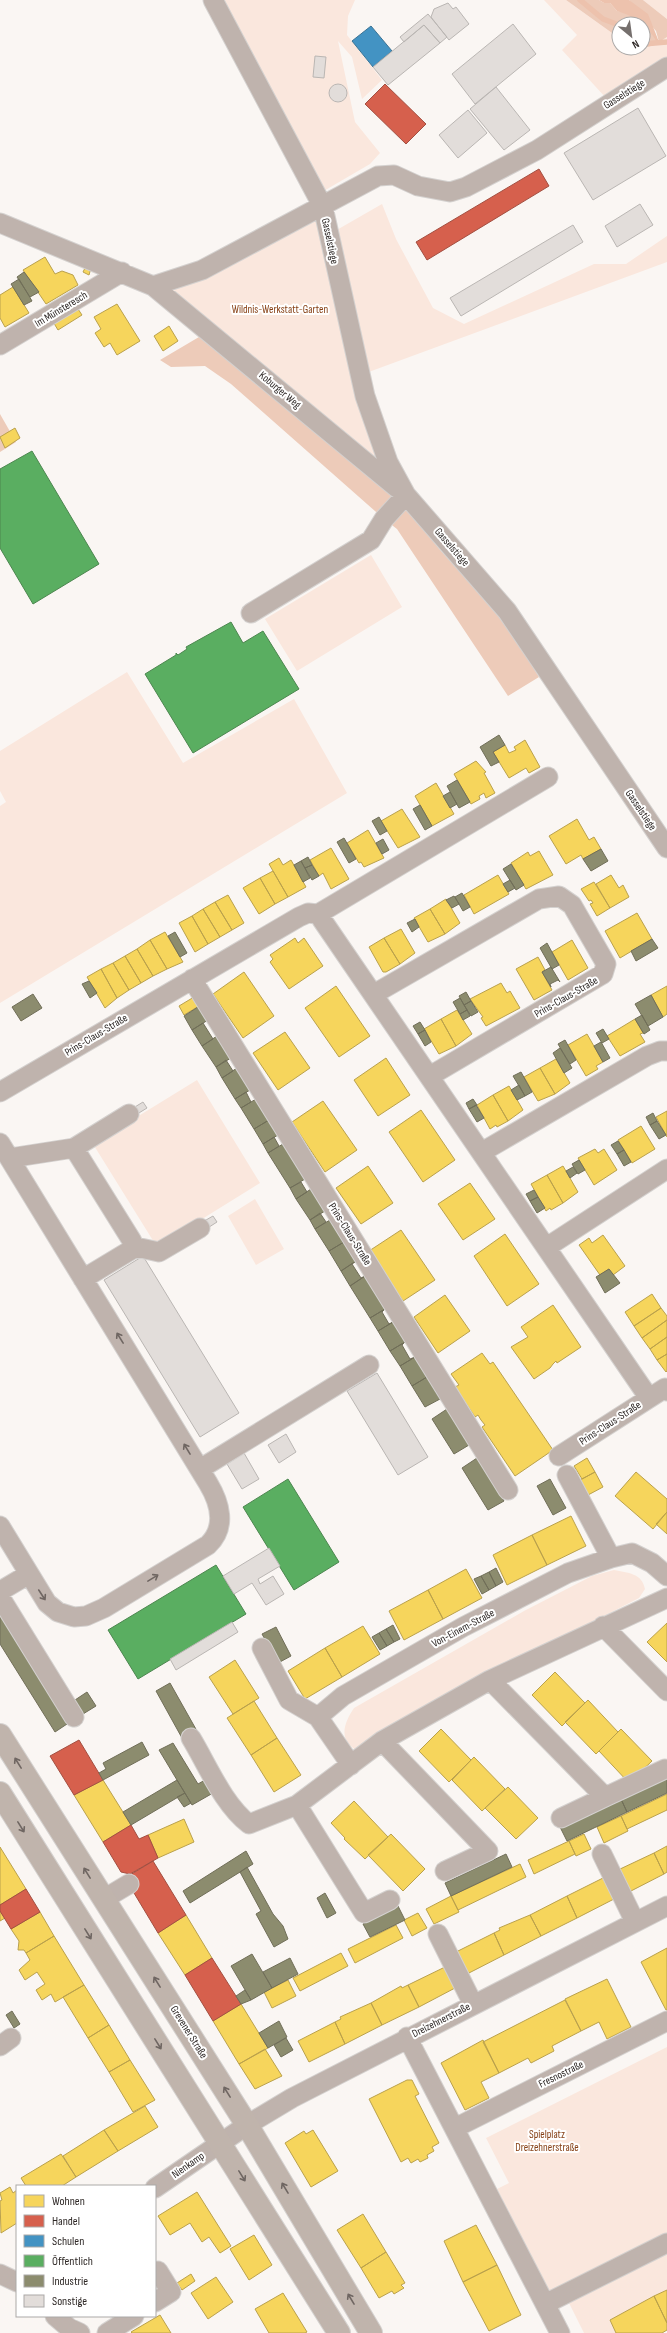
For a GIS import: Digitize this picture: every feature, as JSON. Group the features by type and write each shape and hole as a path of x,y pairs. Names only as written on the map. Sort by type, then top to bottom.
{"main road":[{"name":"Grevener Straße","path":"0,1735 247,2125 371,2333"},
{"path":"0,1794 339,2333"}],"street":[{"name":"Gasselstiege","path":"213,0 323,207 365,396 388,462 406,495 507,611 667,848"},
{"name":"Gasselstiege","path":"323,207 378,176 394,175 418,186 450,192 466,187 536,150 667,68"},
{"path":"153,286 202,270 323,207"},
{"name":"Koburger Weg","path":"0,222 153,286 406,495"},
{"name":"Im Münsteresch","path":"0,345 122,272"},
{"path":"251,613 371,540 384,519 406,495"},
{"name":"Prins-Claus-Straße","path":"0,1092 298,917 308,913 318,914 548,777"},
{"name":"Prins-Claus-Straße","path":"374,994 539,899 559,896 572,905 606,964 603,974 430,1076"},
{"name":"Prins-Claus-Straße","path":"318,914 649,1398 559,1456"},
{"name":"Prins-Claus-Straße","path":"192,979 508,1490"},
{"path":"482,1152 647,1056 660,1051 667,1051"},
{"path":"0,1526 29,1574 52,1608 63,1615 80,1617 104,1608 205,1547 216,1535 220,1514 215,1496 200,1469 5,1151 74,1148 109,1130 129,1114"},
{"path":"74,1148 132,1241"},
{"path":"547,1248 667,1169"},
{"path":"83,1279 136,1247 159,1252 194,1229"},
{"path":"200,1469 369,1365"},
{"path":"649,1398 665,1388 667,1391"},
{"path":"567,1475 611,1558"},
{"name":"Von-Einem-Straße","path":"318,1717 343,1696 462,1627 568,1573 611,1558 632,1553 652,1563 667,1576"},
{"path":"29,1574 2,1590 0,1597 74,1717"},
{"path":"191,1738 226,1798 236,1812 249,1824 297,1805 382,1741 490,1680 603,1626 667,1598"},
{"path":"603,1626 667,1691"},
{"path":"262,1648 289,1700 318,1717 351,1765"},
{"path":"490,1680 605,1797"},
{"path":"382,1741 488,1851 445,1871"},
{"path":"561,1818 664,1769"},
{"path":"297,1805 364,1914 390,1900"},
{"path":"602,1854 635,1922"},
{"path":"104,1900 129,1884"},
{"name":"Dreizehnerstraße","path":"220,2143 292,2098 408,2037 667,1906"},
{"path":"438,1934 473,2004"},
{"name":"Fresnostraße","path":"455,2128 667,2021"},
{"path":"408,2037 560,2333"},
{"name":"Nienkamp","path":"156,2187 220,2143"},
{"path":"545,2304 667,2243"},
{"path":"0,2270 16,2266"},
{"path":"156,2301 171,2292 158,2271"},
{"path":"0,2274 16,2282"},
{"path":"56,2317 69,2328 80,2333"},
{"path":"74,2317 86,2333"},
{"path":"107,2333 132,2317"}],"green space":[{"path":"219,0 355,0 348,16 347,35 382,80 362,99 352,57 338,41 355,122 380,153 370,164 322,192"},
{"path":"544,0 566,0 611,32 611,56 651,56 651,45 667,37 667,63 606,98 562,50 577,35"},
{"path":"643,0 667,0 667,19"},
{"path":"382,204 396,239 433,308 464,324 594,264 626,264 667,236 667,262 366,373 335,231"},
{"name":"Wildnis-Werkstatt-Garten","path":"316,221 321,224 383,471 173,294 174,287"},
{"path":"371,555 402,607 297,671 265,619"},
{"path":"127,672 183,763 294,699 347,793 0,1003 0,806 6,802 0,791 0,751"},
{"path":"197,1080 260,1183 157,1247 93,1144"},
{"path":"255,1199 284,1249 256,1265 228,1216"},
{"path":"614,1570 629,1573 641,1580 645,1589 639,1598 540,1649 356,1750 350,1746 344,1730 354,1708 524,1611 592,1576"},
{"name":"Spielplatz Dreizehnerstraße","path":"667,2047 667,2236 551,2295 497,2189 509,2183 486,2138"},
{"path":"667,2251 667,2290 610,2320 616,2333 584,2333 568,2301"}],"shaded area":[{"path":"566,0 599,0 604,3 610,3 617,11 626,12 632,16 611,16 611,32"},
{"path":"599,0 629,0 649,16 630,16 617,11 610,3 604,3"},
{"path":"629,0 643,0 667,19 667,37 655,45 651,46 651,31 659,42 656,31 651,25 651,16 643,16"},
{"path":"651,22 659,42 657,42 651,33"},
{"path":"199,337 389,491 505,621 539,677 508,696 397,529 231,384 205,366 171,367 160,360"},
{"path":"0,414 16,442 0,452"}],"building: Wohnen":[{"path":"45,257 55,274 62,271 73,275 78,285 46,304 23,270"},
{"path":"86,266 91,268 89,275 83,272"},
{"path":"13,287 29,313 5,327 0,318 0,295"},
{"path":"117,304 140,341 117,355 110,343 104,347 95,333 101,329 94,317"},
{"path":"76,306 82,315 58,330 52,320"},
{"path":"169,326 178,341 163,351 154,336"},
{"path":"15,428 20,438 5,448 0,437"},
{"path":"525,740 540,767 529,773 526,768 509,778 493,752 505,745 509,753 516,750 514,747"},
{"path":"476,761 486,772 484,773 495,793 486,798 484,793 479,796 480,799 471,804 454,774"},
{"path":"436,783 454,814 432,826 415,796"},
{"path":"402,809 420,837 398,848 381,821"},
{"path":"577,819 589,840 594,837 601,849 583,859 581,855 566,864 549,836"},
{"path":"368,830 384,858 364,867 361,862 359,863 347,843"},
{"path":"331,848 349,879 331,889 323,873 319,876 310,860"},
{"path":"539,851 553,875 526,889 511,863 528,852 530,856"},
{"path":"279,858 283,865 291,860 306,887 288,897 269,864"},
{"path":"273,871 288,897 275,904 260,878"},
{"path":"498,875 509,894 474,914 464,895"},
{"path":"611,875 619,888 623,885 629,897 610,908 596,884"},
{"path":"260,878 275,904 259,914 243,888"},
{"path":"594,882 610,908 597,916 590,904 593,903 591,900 589,901 581,889"},
{"path":"228,895 244,923 232,930 215,902"},
{"path":"446,899 460,923 445,934 430,909"},
{"path":"215,902 232,930 220,937 203,909"},
{"path":"203,909 220,937 208,944 192,916"},
{"path":"430,909 445,934 428,942 414,918"},
{"path":"637,913 652,939 620,958 605,931"},
{"path":"192,916 208,944 195,952 179,923"},
{"path":"401,929 415,953 400,964 384,938"},
{"path":"165,932 183,962 167,969 150,940"},
{"path":"295,938 298,943 304,938 323,966 289,989 270,962 273,959 270,955"},
{"path":"384,938 400,964 386,972 383,972 369,947"},
{"path":"150,940 167,969 153,976 137,949"},
{"path":"572,940 588,968 568,980 552,952"},
{"path":"137,949 153,976 141,983 125,956"},
{"path":"125,956 141,983 129,990 113,963"},
{"path":"538,957 545,970 542,972 552,990 534,1000 516,969"},
{"path":"113,963 129,990 117,998 101,969"},
{"path":"101,969 117,998 105,1008 87,977"},
{"path":"244,972 274,1016 243,1038 213,994"},
{"path":"501,983 507,993 510,991 520,1008 486,1026 481,1018 483,1017 470,999"},
{"path":"336,986 370,1036 339,1057 305,1008"},
{"path":"667,986 667,1014 663,1017 651,995"},
{"path":"194,997 199,1006 184,1015 179,1006"},
{"path":"457,1010 472,1034 456,1046 441,1019"},
{"path":"441,1019 456,1046 439,1054 424,1029"},
{"path":"635,1019 643,1033 640,1034 645,1042 620,1056 607,1036"},
{"path":"285,1032 310,1068 278,1090 253,1053"},
{"path":"587,1034 603,1062 596,1066 598,1069 586,1076 568,1045"},
{"path":"386,1058 410,1095 378,1116 354,1080"},
{"path":"556,1059 570,1083 555,1094 540,1068"},
{"path":"540,1068 555,1094 538,1101 524,1077"},
{"path":"509,1086 523,1110 508,1121 493,1095"},
{"path":"493,1095 508,1121 497,1127 496,1125 490,1129 477,1105"},
{"path":"323,1101 357,1150 325,1172 292,1122"},
{"path":"421,1110 455,1160 423,1182 389,1132"},
{"path":"667,1111 667,1137 656,1117"},
{"path":"641,1126 655,1149 632,1163 618,1140"},
{"path":"595,1149 598,1153 604,1149 617,1170 594,1185 578,1158"},
{"path":"368,1166 393,1203 361,1224 336,1188"},
{"path":"563,1166 578,1192 563,1203 547,1175"},
{"path":"547,1175 563,1203 551,1210 550,1208 546,1211 531,1184"},
{"path":"470,1183 495,1219 463,1240 438,1204"},
{"path":"401,1230 435,1280 403,1301 369,1251"},
{"path":"505,1234 539,1284 507,1306 474,1256"},
{"path":"603,1235 625,1266 613,1275 609,1269 600,1275 579,1245 589,1238 592,1243"},
{"path":"652,1294 661,1308 634,1326 625,1312"},
{"path":"445,1295 470,1331 438,1353 414,1317"},
{"path":"553,1305 581,1347 557,1363 556,1361 550,1368 534,1379 511,1347 528,1337 521,1327"},
{"path":"661,1308 667,1316 667,1320 642,1338 634,1326"},
{"path":"667,1320 667,1337 650,1349 642,1338"},
{"path":"667,1337 667,1354 657,1360 650,1349"},
{"path":"482,1353 490,1364 493,1362 553,1450 515,1476 482,1427 485,1425 478,1415 475,1417 455,1387 459,1385 451,1374"},
{"path":"667,1354 667,1371 666,1372 657,1360"},
{"path":"587,1458 595,1472 582,1479 574,1466"},
{"path":"595,1472 603,1487 588,1495 580,1480"},
{"path":"636,1472 667,1499 667,1512 653,1529 615,1496"},
{"path":"667,1512 667,1534 656,1524"},
{"path":"571,1516 586,1546 547,1565 532,1535"},
{"path":"532,1535 547,1565 507,1585 493,1555"},
{"path":"466,1569 482,1598 443,1619 428,1590"},
{"path":"428,1590 443,1619 404,1640 389,1611"},
{"path":"667,1623 667,1662 647,1642"},
{"path":"363,1626 380,1654 342,1677 325,1648"},
{"path":"325,1648 342,1677 305,1699 288,1671"},
{"path":"235,1660 259,1698 233,1714 209,1677"},
{"path":"555,1672 585,1703 562,1726 532,1695"},
{"path":"588,1700 618,1732 596,1754 565,1722"},
{"path":"254,1701 277,1738 251,1755 227,1718"},
{"path":"441,1729 471,1760 449,1782 419,1751"},
{"path":"621,1729 652,1761 629,1783 599,1751"},
{"path":"277,1738 301,1775 274,1792 251,1755"},
{"path":"474,1757 505,1789 482,1811 452,1780"},
{"path":"103,1780 131,1825 103,1842 74,1795"},
{"path":"508,1787 538,1818 516,1839 485,1808"},
{"path":"667,1794 667,1810 627,1829 621,1816"},
{"path":"354,1801 388,1837 365,1859 344,1839 345,1838 331,1823"},
{"path":"621,1816 628,1831 604,1843 597,1827"},
{"path":"184,1819 194,1842 158,1858 148,1835"},
{"path":"391,1834 425,1869 403,1891 368,1855"},
{"path":"584,1834 591,1849 576,1856 569,1841"},
{"path":"569,1841 575,1854 534,1874 528,1860"},
{"path":"667,1846 667,1872 664,1874 654,1853"},
{"path":"0,1847 26,1889 0,1905"},
{"path":"654,1853 664,1874 629,1892 618,1870"},
{"path":"520,1864 526,1877 458,1910 451,1896"},
{"path":"603,1878 614,1899 577,1918 567,1896"},
{"path":"451,1896 459,1912 434,1924 426,1909"},
{"path":"567,1896 577,1918 541,1936 530,1915"},
{"path":"0,1911 5,1918 0,1921"},
{"path":"40,1912 54,1936 26,1953 24,1950 18,1950 19,1941 11,1929"},
{"path":"418,1913 427,1928 412,1936 404,1920"},
{"path":"186,1915 212,1958 185,1975 158,1933"},
{"path":"530,1915 541,1936 504,1955 494,1933 500,1930 499,1928"},
{"path":"396,1925 403,1938 355,1963 348,1949"},
{"path":"494,1933 504,1955 467,1974 456,1952"},
{"path":"54,1936 84,1985 55,2002 51,1994 42,2000 36,1990 45,1984 37,1972 25,1980 19,1970 30,1960 26,1953"},
{"path":"667,1948 667,2010 666,2010 641,1962"},
{"path":"341,1953 348,1966 300,1991 293,1978"},
{"path":"445,1967 455,1988 419,2007 408,1985"},
{"path":"607,1979 631,2027 607,2039 599,2022 581,2031 565,1999"},
{"path":"288,1980 296,1996 272,2008 264,1992"},
{"path":"84,1985 109,2025 88,2038 63,1997"},
{"path":"408,1985 419,2007 382,2025 371,2003 401,1986 402,1988"},
{"path":"565,2000 581,2031 552,2046 554,2051 531,2063 528,2058 499,2073 483,2042"},
{"path":"371,2003 382,2025 345,2044 335,2022 341,2019 340,2017"},
{"path":"241,2004 268,2048 239,2064 213,2021"},
{"path":"335,2022 345,2044 309,2062 298,2041"},
{"path":"109,2025 130,2060 109,2072 88,2038"},
{"path":"483,2040 499,2073 481,2082 489,2098 465,2110 441,2063"},
{"path":"265,2049 282,2076 255,2089 239,2064"},
{"path":"130,2060 155,2100 133,2112 109,2072"},
{"path":"407,2080 412,2080 419,2094 415,2096 439,2143 432,2147 434,2151 427,2155 428,2158 420,2162 418,2159 411,2163 408,2158 401,2162 369,2099"},
{"path":"145,2106 158,2127 118,2151 104,2130"},
{"path":"104,2130 118,2151 76,2177 63,2156"},
{"path":"313,2130 338,2171 311,2187 285,2143 304,2131 306,2134"},
{"path":"61,2154 76,2177 64,2185 25,2185 21,2178"},
{"path":"10,2187 13,2193 16,2191 16,2224 1,2233 0,2201 2,2200 0,2193"},
{"path":"197,2192 231,2246 220,2253 209,2237 202,2242 190,2223 170,2235 158,2216"},
{"path":"363,2214 386,2252 361,2268 337,2230"},
{"path":"476,2225 497,2265 463,2282 444,2241"},
{"path":"254,2235 272,2265 249,2280 230,2249"},
{"path":"386,2252 405,2283 401,2285 404,2288 394,2294 392,2291 379,2298 361,2268"},
{"path":"497,2265 521,2315 489,2331 463,2282"},
{"path":"191,2274 195,2281 182,2290 177,2283"},
{"path":"216,2277 233,2302 208,2319 191,2293"},
{"path":"667,2290 667,2323 654,2296"},
{"path":"283,2293 307,2332 269,2333 255,2309"},
{"path":"654,2296 667,2323 667,2330 662,2333 616,2333 610,2320"},
{"path":"160,2315 171,2333 131,2332"}],"building: Handel":[{"path":"385,84 426,124 406,144 365,104"},
{"path":"539,169 549,186 427,260 416,242"},
{"path":"79,1740 103,1780 74,1795 50,1756"},
{"path":"131,1825 139,1839 148,1835 158,1858 130,1874 121,1872 103,1842"},
{"path":"153,1861 186,1915 158,1933 125,1878"},
{"path":"26,1889 40,1912 11,1929 0,1911 0,1905"},
{"path":"212,1958 241,2004 213,2021 185,1975"}],"building: Schulen":[{"path":"371,26 392,51 373,67 352,41"}],"building: Öffentlich":[{"path":"32,451 99,564 33,604 0,548 0,469"},
{"path":"231,622 243,643 263,631 299,689 193,753 145,674 176,655 176,653 178,655 187,649 186,647"},
{"path":"288,1479 339,1562 294,1590 243,1507"},
{"path":"216,1565 246,1614 138,1679 108,1630"}],"building: Industrie":[{"path":"24,272 39,292 30,297 17,277"},
{"path":"19,279 32,301 24,305 11,284"},
{"path":"499,735 505,745 493,752 499,762 491,766 480,747"},
{"path":"457,780 470,802 459,808 447,786"},
{"path":"450,792 457,804 450,808 443,796"},
{"path":"420,805 432,826 425,830 413,809"},
{"path":"379,817 387,831 380,835 372,821"},
{"path":"344,838 356,859 349,863 337,842"},
{"path":"383,839 389,850 382,854 376,843"},
{"path":"601,849 608,861 591,871 583,859"},
{"path":"308,857 312,865 305,868 301,861"},
{"path":"301,861 310,878 303,882 294,865"},
{"path":"511,864 524,885 516,890 503,869"},
{"path":"312,865 319,876 312,880 305,868"},
{"path":"510,880 515,888 508,892 503,884"},
{"path":"462,893 470,907 463,911 455,897"},
{"path":"454,896 459,904 452,908 446,900"},
{"path":"415,919 419,927 412,932 407,923"},
{"path":"175,932 187,953 180,957 168,936"},
{"path":"652,939 658,948 636,961 631,951"},
{"path":"547,943 559,965 552,969 540,948"},
{"path":"551,967 560,982 558,980 550,984 551,987 542,972"},
{"path":"89,981 97,993 90,998 82,984"},
{"path":"466,992 471,1001 464,1005 459,996"},
{"path":"33,994 42,1008 21,1021 12,1007"},
{"path":"651,995 663,1017 648,1026 635,1004"},
{"path":"460,998 467,1010 460,1014 453,1002"},
{"path":"471,1001 478,1012 471,1016 464,1005"},
{"path":"198,1007 208,1020 192,1030 184,1016"},
{"path":"467,1010 470,1016 463,1020 460,1014"},
{"path":"642,1015 650,1030 644,1034 635,1019"},
{"path":"420,1022 425,1030 418,1034 413,1026"},
{"path":"203,1023 213,1039 202,1046 192,1030"},
{"path":"603,1029 609,1039 602,1043 596,1033"},
{"path":"425,1030 431,1042 425,1046 418,1034"},
{"path":"217,1036 231,1058 216,1067 202,1046"},
{"path":"565,1040 576,1060 570,1064 558,1044"},
{"path":"601,1042 610,1058 603,1062 594,1046"},
{"path":"560,1048 572,1068 564,1073 553,1053"},
{"path":"226,1060 233,1071 222,1078 216,1067"},
{"path":"237,1068 250,1090 235,1099 222,1078"},
{"path":"521,1072 532,1092 525,1096 513,1076"},
{"path":"519,1085 525,1096 517,1100 511,1090"},
{"path":"246,1092 251,1102 241,1108 235,1099"},
{"path":"256,1099 269,1120 254,1129 241,1108"},
{"path":"473,1099 477,1105 469,1109 466,1103"},
{"path":"476,1105 484,1118 477,1122 469,1109"},
{"path":"653,1113 657,1121 650,1125 646,1117"},
{"path":"269,1120 278,1135 263,1144 254,1129"},
{"path":"657,1121 666,1135 659,1139 650,1125"},
{"path":"274,1137 279,1146 268,1153 263,1144"},
{"path":"618,1141 624,1150 617,1154 611,1145"},
{"path":"283,1144 305,1179 290,1188 268,1153"},
{"path":"624,1150 631,1162 624,1166 617,1154"},
{"path":"579,1160 585,1170 578,1174 572,1164"},
{"path":"573,1167 577,1173 570,1178 566,1171"},
{"path":"301,1182 307,1192 296,1199 290,1188"},
{"path":"311,1189 325,1211 310,1220 296,1199"},
{"path":"534,1190 538,1197 530,1201 526,1194"},
{"path":"538,1197 545,1208 537,1213 530,1201"},
{"path":"320,1213 326,1222 315,1229 310,1220"},
{"path":"330,1220 344,1242 329,1251 315,1229"},
{"path":"344,1242 356,1261 341,1271 329,1251"},
{"path":"356,1261 352,1264 361,1278 365,1276 350,1286 341,1271"},
{"path":"609,1269 620,1283 605,1293 596,1277"},
{"path":"365,1276 385,1309 370,1318 350,1286"},
{"path":"385,1309 382,1312 389,1324 393,1322 378,1331 370,1318"},
{"path":"393,1322 405,1342 390,1351 378,1331"},
{"path":"405,1342 402,1345 410,1359 415,1357 400,1366 390,1351"},
{"path":"415,1357 427,1377 412,1386 400,1366"},
{"path":"427,1377 440,1399 425,1407 412,1386"},
{"path":"447,1409 469,1445 454,1454 432,1419"},
{"path":"477,1458 504,1501 488,1510 462,1468"},
{"path":"550,1479 566,1508 553,1515 537,1486"},
{"path":"496,1568 503,1582 496,1586 489,1572"},
{"path":"489,1572 496,1586 489,1590 481,1576"},
{"path":"481,1576 489,1590 482,1594 474,1579"},
{"path":"0,1615 67,1724 55,1732 0,1644"},
{"path":"393,1625 400,1639 394,1642 386,1629"},
{"path":"276,1627 291,1656 278,1663 262,1634"},
{"path":"386,1629 394,1642 387,1646 379,1633"},
{"path":"379,1633 387,1646 380,1650 372,1637"},
{"path":"170,1683 197,1731 182,1738 156,1691"},
{"path":"87,1692 96,1706 83,1714 75,1700"},
{"path":"142,1742 149,1755 103,1780 99,1773 106,1769 103,1763"},
{"path":"173,1743 198,1784 205,1780 213,1793 192,1805 159,1750"},
{"path":"667,1776 667,1793 627,1812 621,1799"},
{"path":"177,1780 185,1793 131,1825 123,1812"},
{"path":"185,1793 191,1803 184,1807 177,1797"},
{"path":"621,1799 627,1812 567,1841 560,1827"},
{"path":"246,1851 253,1864 190,1903 183,1891"},
{"path":"506,1854 512,1867 451,1896 445,1883"},
{"path":"247,1867 273,1914 283,1926 288,1939 274,1947 256,1914 261,1911 240,1872"},
{"path":"325,1893 336,1913 327,1918 317,1898"},
{"path":"398,1906 405,1920 370,1937 363,1924"},
{"path":"252,1954 272,1988 251,2000 231,1966"},
{"path":"290,1958 298,1974 272,1988 263,1972"},
{"path":"245,1990 251,2000 241,2004 236,1996"},
{"path":"12,2011 20,2024 14,2028 6,2015"},
{"path":"279,2021 287,2037 268,2048 259,2033"},
{"path":"286,2038 293,2050 281,2057 274,2045"}],"building: Sonstige":[{"path":"448,3 453,9 456,7 469,24 449,40 431,17 434,9"},
{"path":"428,14 447,37 440,43 424,25 404,42 400,37"},
{"path":"513,24 536,54 475,104 452,74"},
{"path":"424,25 440,43 388,85 373,67"},
{"path":"315,56 326,57 324,78 313,77"},
{"path":"338,84 344,87 347,93 344,99 338,102 332,99 329,93 332,87"},
{"path":"496,87 530,130 504,150 470,109"},
{"path":"638,108 666,156 593,200 564,153"},
{"path":"468,110 487,133 458,158 439,135"},
{"path":"640,204 653,225 617,247 605,226"},
{"path":"573,225 583,242 461,316 450,298"},
{"path":"143,1102 147,1108 134,1116 130,1110"},
{"path":"213,1216 217,1222 203,1231 199,1224"},
{"path":"143,1256 239,1413 200,1437 104,1280"},
{"path":"377,1373 428,1457 398,1475 347,1391"},
{"path":"286,1434 296,1452 279,1463 268,1445"},
{"path":"244,1453 259,1479 242,1489 227,1464"},
{"path":"269,1548 280,1566 258,1579 260,1584 273,1576 284,1594 266,1605 252,1583 234,1594 223,1576"},
{"path":"232,1622 238,1632 176,1670 170,1659"}],"waterway":[{"path":"580,0 603,19 611,22"},
{"path":"651,43 667,42"}]}
